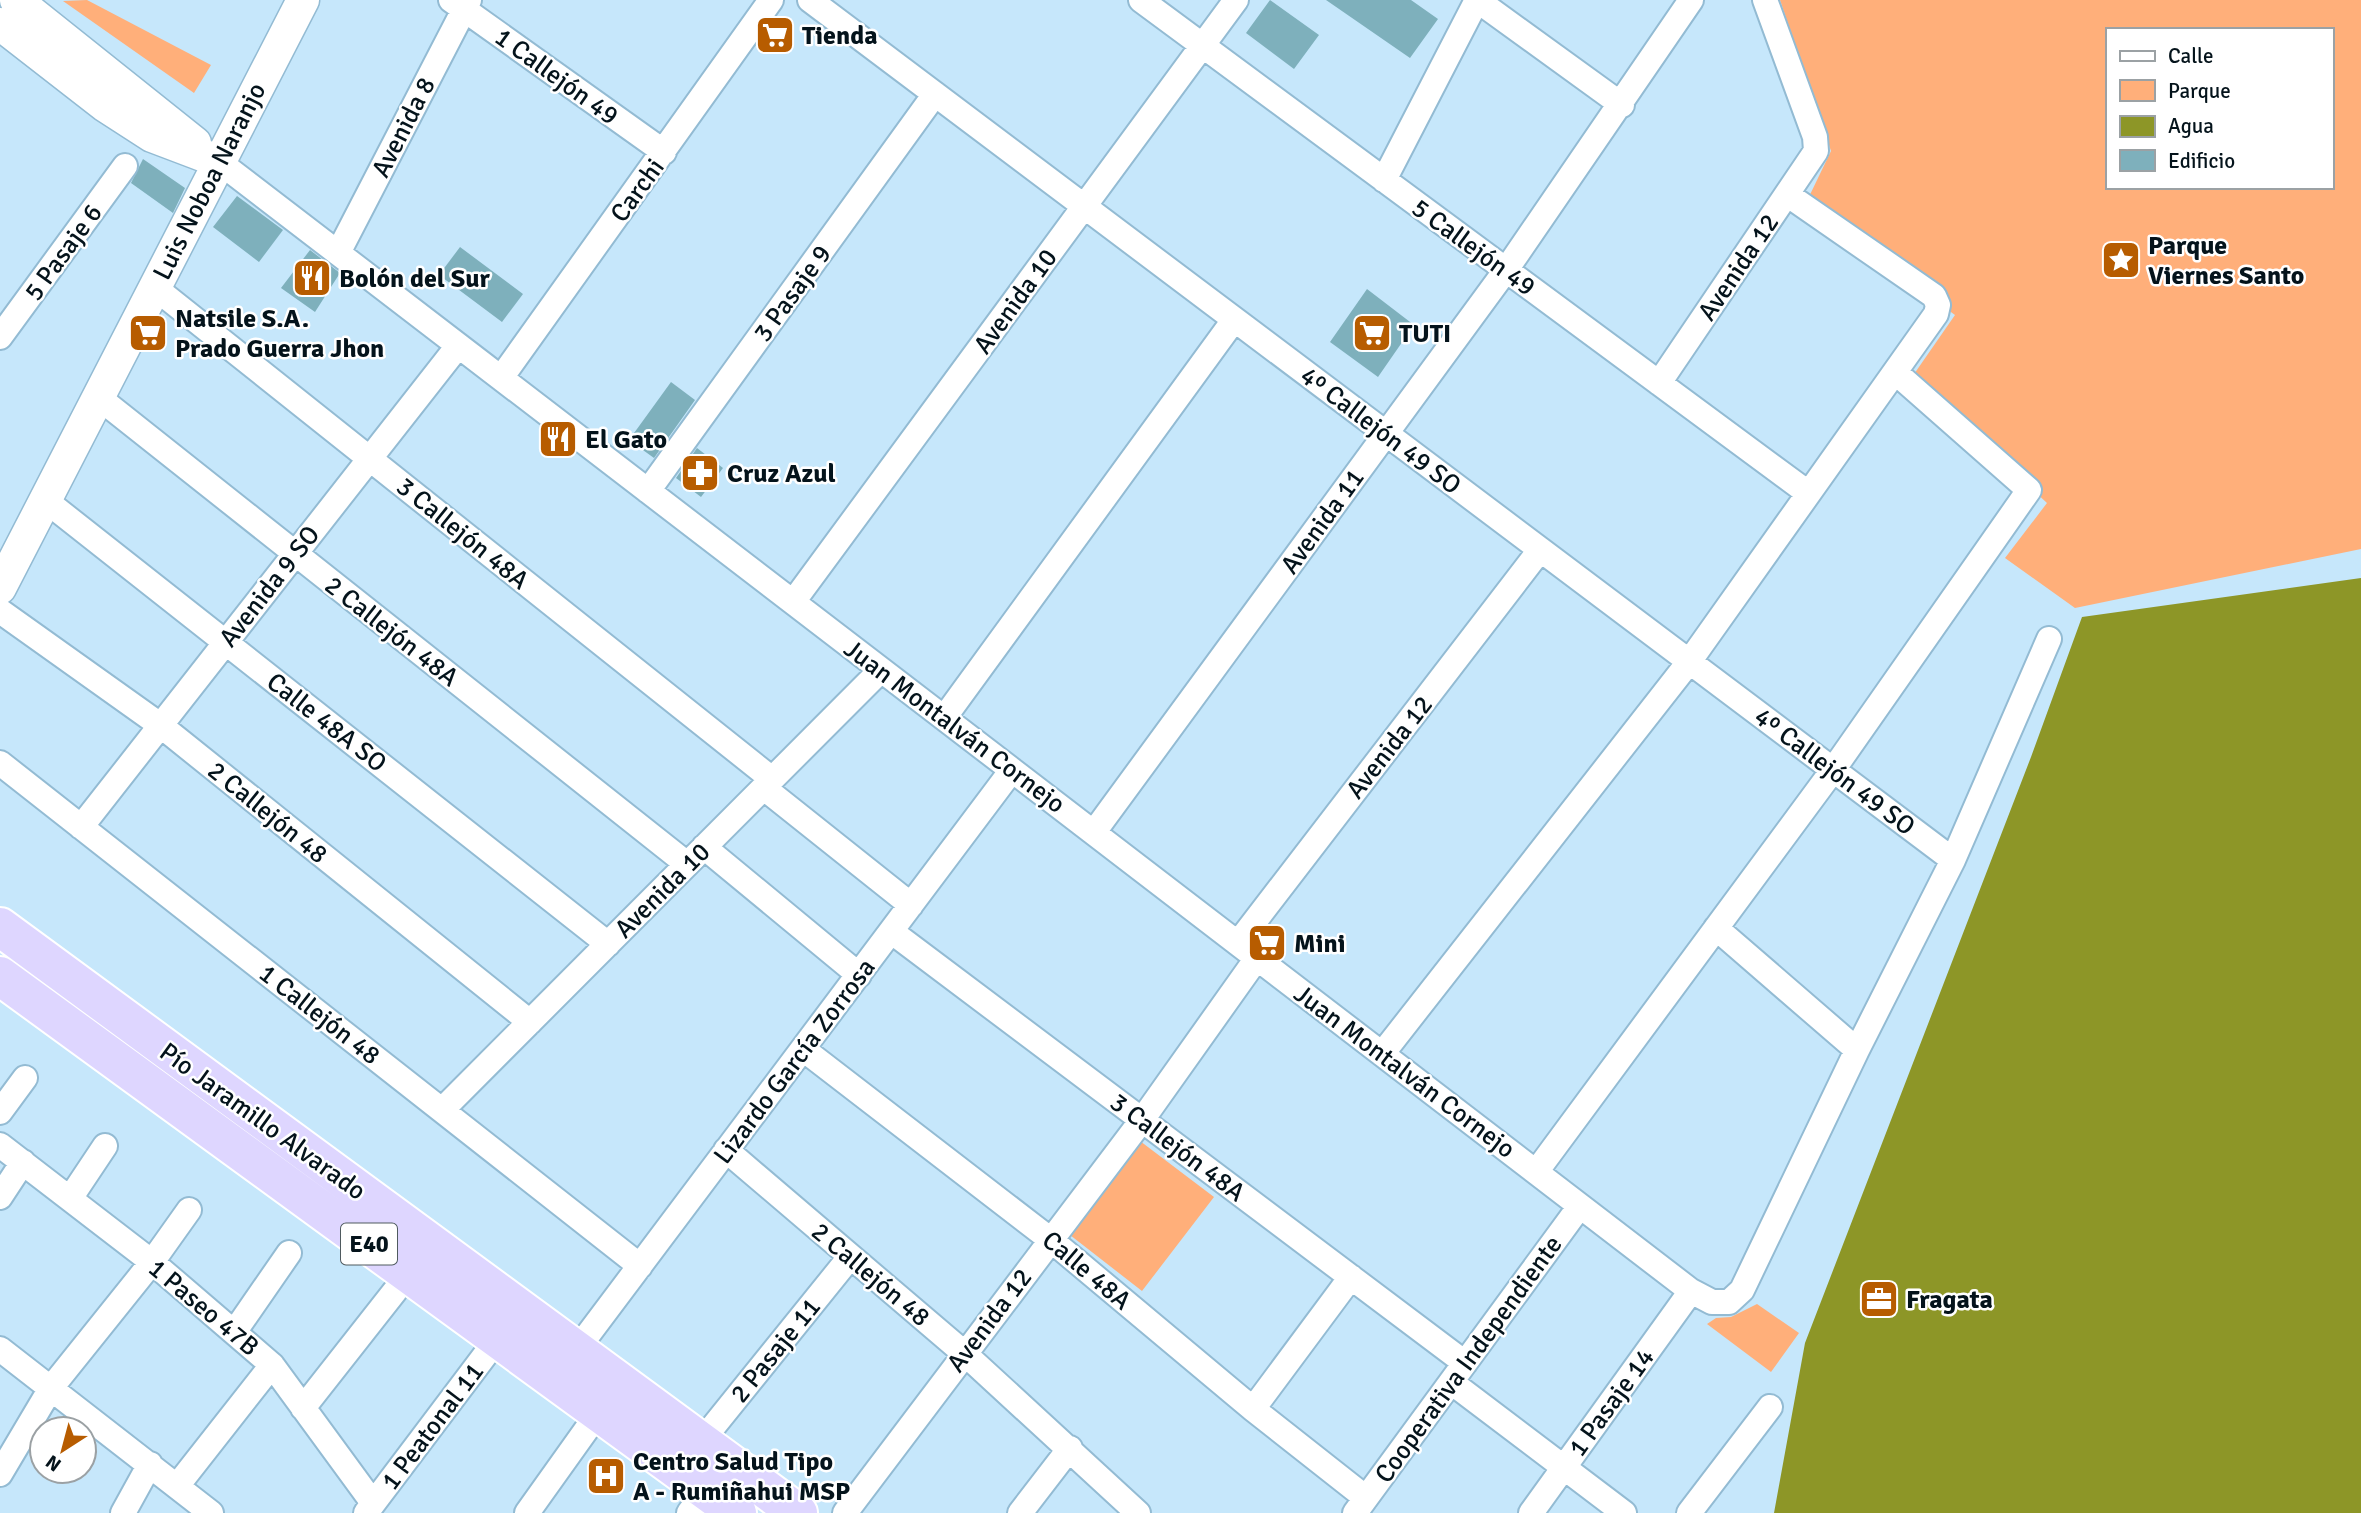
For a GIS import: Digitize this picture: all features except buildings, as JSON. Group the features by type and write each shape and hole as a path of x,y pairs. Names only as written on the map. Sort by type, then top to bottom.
{"highway":[{"name":"Pío Jaramillo Alvarado","path":"0,927 575,1352 798,1513"},
{"name":"Pío Jaramillo Alvarado","path":"0,975 599,1412 698,1502 737,1513"}],"street":[{"name":"Juan Montalván Cornejo","path":"16,0 218,161 458,346 1692,1291 1712,1302 1730,1302 1742,1290 1857,1050"},
{"name":"Luis Noboa Naranjo","path":"0,588 303,0"},
{"name":"Carchi","path":"500,378 771,0"},
{"name":"4º Callejón 49 SO","path":"810,0 1953,860"},
{"name":"5 Callejón 49","path":"1141,0 1808,493"},
{"name":"Avenida 10","path":"793,602 1236,0"},
{"path":"1384,180 1477,0 1622,104"},
{"name":"Avenida 11","path":"1094,832 1506,270 1691,0"},
{"name":"Avenida 12","path":"1659,383 1816,151 1815,137 1765,0"},
{"name":"1 Callejón 49","path":"461,3 664,152"},
{"name":"Avenida 8","path":"338,253 461,3"},
{"name":"Juan Montalván Cornejo","path":"3,32 152,136 218,161"},
{"name":"3 Pasaje 9","path":"648,491 935,94"},
{"name":"5 Pasaje 6","path":"0,337 125,166"},
{"path":"1382,1054 1689,662 1936,314 1938,305 1934,296 1788,195"},
{"name":"3 Callejón 48A","path":"154,287 768,783 911,905"},
{"path":"944,718 1234,320"},
{"name":"Avenida 9 SO","path":"81,827 458,346"},
{"path":"1536,1172 1833,770 2029,491 1895,372"},
{"name":"2 Callejón 48A","path":"98,397 294,553 695,856 859,975"},
{"name":"Calle 48A SO","path":"45,499 608,944"},
{"name":"Avenida 12","path":"845,1513 1142,1120 1248,951 1540,550"},
{"name":"2 Callejón 48","path":"0,611 160,725 530,1022"},
{"path":"1716,928 1857,1050 1953,860 2049,639"},
{"name":"Avenida 10","path":"442,1111 881,670"},
{"name":"1 Callejón 48","path":"0,763 640,1266"},
{"name":"Lizardo García Zorrosa","path":"575,1352 1012,770"},
{"name":"3 Callejón 48A","path":"891,932 1351,1277 1564,1467 1624,1513"},
{"name":"Calle 48A","path":"803,1049 1051,1240 1253,1409 1361,1505"},
{"path":"0,1112 25,1078"},
{"name":"1 Paseo 47B","path":"0,1145 71,1197 152,1262 272,1365 370,1508"},
{"path":"71,1197 105,1146"},
{"name":"2 Callejón 48","path":"726,1150 964,1353 1138,1513"},
{"path":"0,1197 23,1162"},
{"name":"Cooperativa Independiente","path":"1361,1505 1580,1206"},
{"path":"0,1474 51,1388 152,1262 189,1210"},
{"path":"235,1331 289,1253"},
{"name":"2 Pasaje 11","path":"700,1443 850,1257"},
{"path":"1253,1409 1351,1277"},
{"path":"303,1408 395,1291"},
{"name":"1 Pasaje 14","path":"1531,1513 1692,1291"},
{"name":"1 Peatonal 11","path":"370,1508 498,1338"},
{"path":"0,1349 211,1513"},
{"path":"177,1486 272,1365"},
{"path":"1689,1513 1770,1407"},
{"path":"527,1513 599,1412"},
{"path":"1020,1513 1070,1448"},
{"path":"122,1513 150,1464"}],"green space":[{"path":"87,0 211,65 194,93 63,1"},
{"name":"Parque Viernes Santo","path":"1780,0 2361,0 2361,549 2075,608 2005,558 2047,503 1912,377 1955,315 1805,205 1831,151"},
{"path":"1140,1141 1214,1197 1142,1291 1070,1235"},
{"path":"1757,1304 1799,1333 1771,1372 1707,1324 1716,1318 1731,1317"}],"water":[{"path":"2361,578 2361,1513 1774,1513 1805,1343 2031,757 2082,617"}],"place":[{"name":"Tienda","path":"775,35"},
{"name":"Parque Viernes Santo","path":"2121,260"},
{"name":"Bolón del Sur","path":"312,278"},
{"name":"Natsile S.A. Prado Guerra Jhon","path":"148,333"},
{"name":"TUTI","path":"1372,333"},
{"name":"El Gato","path":"558,439"},
{"name":"Cruz Azul","path":"700,473"},
{"name":"Mini","path":"1267,943"},
{"name":"Fragata","path":"1879,1299"},
{"name":"Centro Salud Tipo A - Rumiñahui MSP","path":"606,1476"}]}
